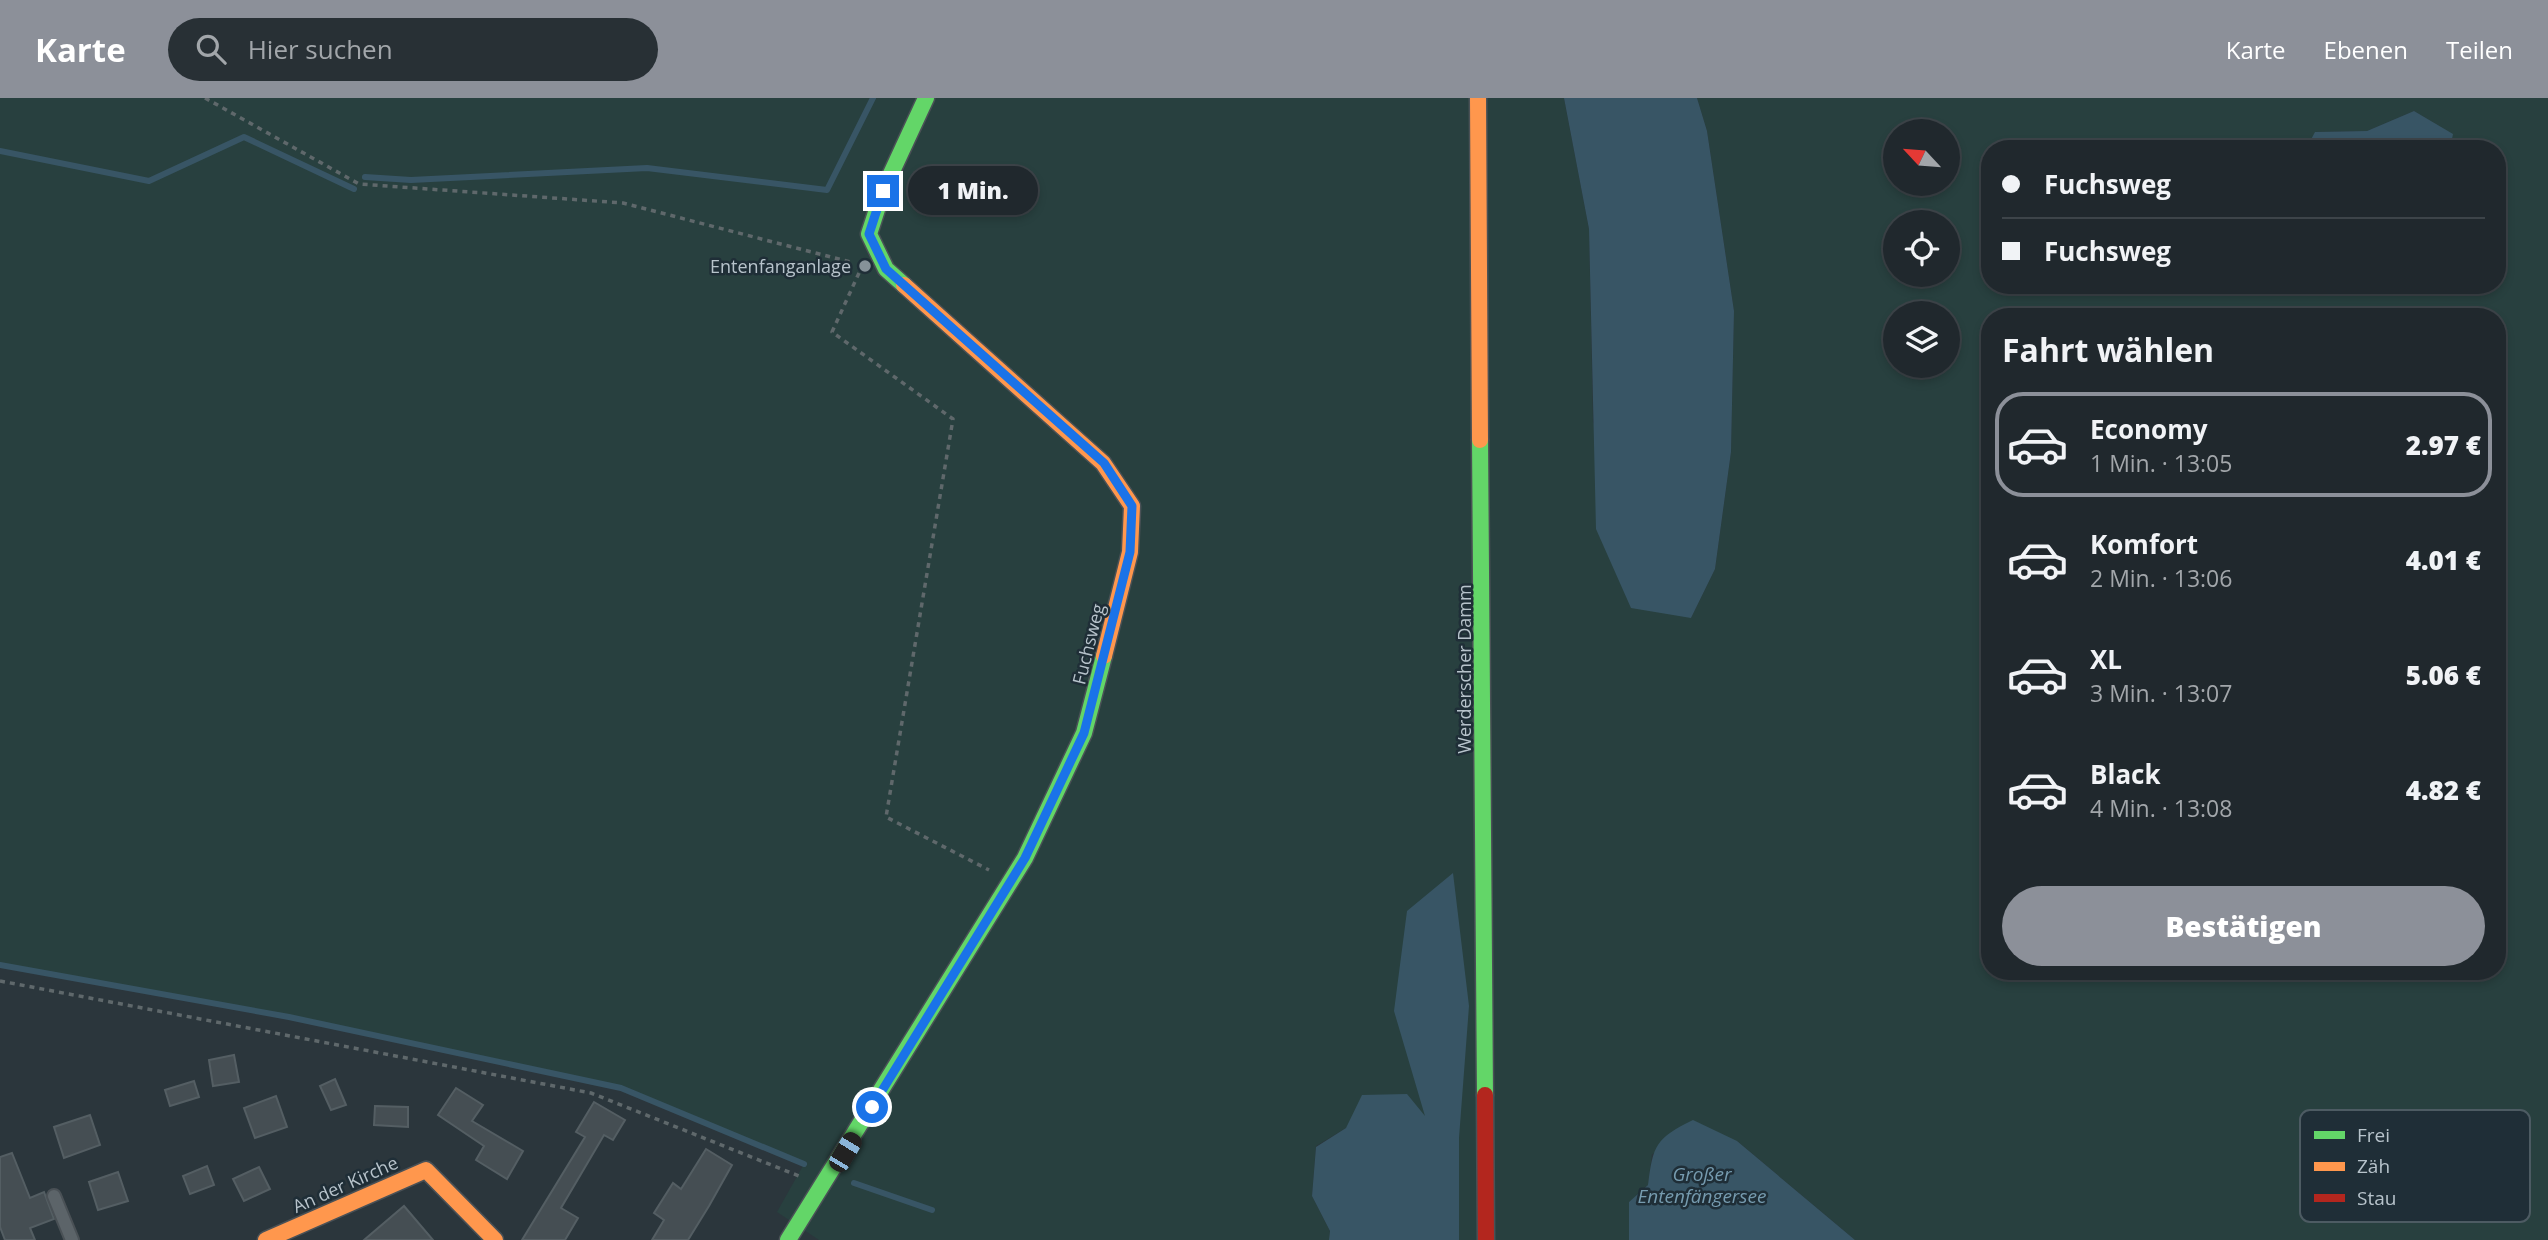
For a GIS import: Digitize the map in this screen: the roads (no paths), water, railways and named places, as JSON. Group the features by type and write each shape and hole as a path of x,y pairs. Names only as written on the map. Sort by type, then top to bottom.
{"street":[{"name":"Fuchsweg","path":"788,1240 1025,858 1084,733 1130,552 1132,506 1104,463 886,269 869,234 883,191 926,98"},
{"name":"Werderscher Damm","path":"1478,98 1486,1240"},
{"name":"An der Kirche","path":"266,1240 426,1170 495,1240"}],"lane":[{"path":"54,1196 72,1240"}],"water":[{"path":"1564,98 1697,98 1707,131 1734,311 1731,452 1715,569 1691,618 1631,608 1596,529 1589,229"},
{"path":"2414,111 2453,134 2452,140 2311,140 2315,132 2367,131"},
{"path":"1453,873 1469,1006 1459,1138 1459,1240 1329,1240 1330,1231 1312,1196 1316,1147 1346,1128 1362,1095 1407,1094 1425,1116 1394,1011 1407,911"},
{"name":"Großer Entenfängersee","path":"1693,1120 1737,1141 1855,1240 1629,1240 1629,1202 1648,1185 1658,1144 1671,1132"}],"waterway":[{"path":"365,177 411,180 647,168 827,190 873,98"},
{"path":"0,151 149,181 244,137 354,189"},
{"path":"0,965 289,1017 621,1088 804,1164"},
{"path":"854,1183 932,1210"}],"place":[{"name":"Entenfanganlage","path":"865,266"}]}
